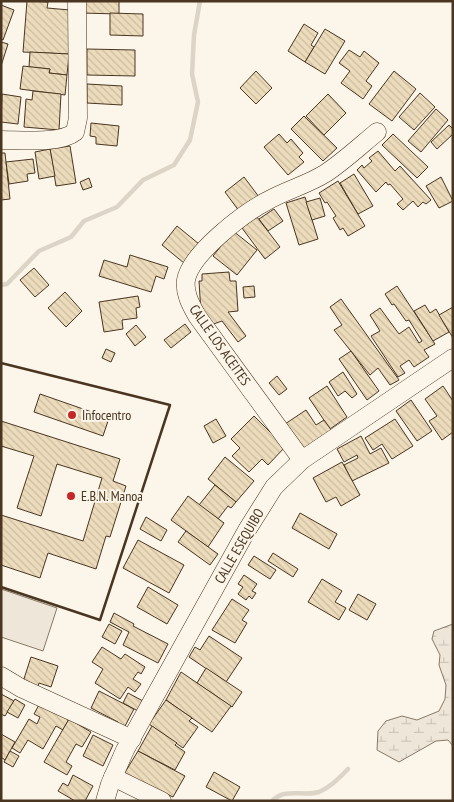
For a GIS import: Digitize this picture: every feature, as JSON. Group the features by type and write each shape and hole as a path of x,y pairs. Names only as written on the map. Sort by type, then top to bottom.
{"street":[{"path":"1,140 50,140 66,137 75,132 78,118 77,1"},
{"name":"CALLE LOS ACEITES","path":"302,460 197,316 188,296 186,279 202,253 233,223 267,201 326,173 377,132"},
{"name":"CALLE ESEQUIBO","path":"105,801 113,777 132,739 274,487 302,460 453,358"},
{"path":"1,676 21,688 132,739"},
{"path":"113,777 162,801"}],"green space":[{"path":"1,589 57,608 43,651 1,637"},
{"path":"453,624 453,746 448,740 436,741 399,762 377,750 378,731 386,721 402,716 417,720 439,711 445,699 446,685 439,665 440,655 432,639 434,631"}],"building":[{"path":"27,1 48,2 47,8 70,10 69,54 23,52"},
{"path":"81,1 119,1 119,14 81,13"},
{"path":"1,5 14,10 3,40 1,39"},
{"path":"110,13 143,14 143,36 110,35"},
{"path":"304,24 318,33 311,45 314,47 305,62 288,51"},
{"path":"325,29 345,41 325,74 305,62"},
{"path":"1,42 8,44 1,66"},
{"path":"87,49 135,50 135,76 87,75"},
{"path":"349,50 360,57 364,51 379,63 366,81 372,86 363,99 341,83 350,71 339,63"},
{"path":"30,52 69,54 67,75 49,73 50,69 29,67"},
{"path":"23,66 50,69 49,73 67,75 65,95 20,89"},
{"path":"256,71 272,88 256,104 240,88"},
{"path":"394,71 416,89 392,121 369,104"},
{"path":"87,84 122,86 122,105 87,103"},
{"path":"33,91 61,94 59,130 24,127 26,99 32,100"},
{"path":"420,93 435,107 414,130 399,117"},
{"path":"2,94 21,97 18,124 1,122"},
{"path":"328,94 346,113 324,135 306,116"},
{"path":"436,109 448,120 421,152 408,141"},
{"path":"304,116 337,148 323,161 291,129"},
{"path":"91,123 119,126 117,146 96,144 96,137 90,136"},
{"path":"449,125 453,129 453,134 437,149 431,142"},
{"path":"279,134 287,143 291,139 303,153 299,157 304,162 288,175 264,147"},
{"path":"393,134 428,167 417,178 382,145"},
{"path":"70,146 76,183 56,186 50,149"},
{"path":"50,149 55,176 39,179 35,152"},
{"path":"378,151 395,171 400,166 431,200 426,204 423,202 418,207 413,201 403,210 397,204 403,199 390,184 388,185 386,182 376,192 357,170 362,165 364,168 372,161 369,158"},
{"path":"1,153 5,153 10,199 1,200"},
{"path":"33,159 35,173 27,174 28,181 9,184 6,162"},
{"path":"354,174 373,206 358,214 340,183"},
{"path":"244,177 259,197 239,211 225,192"},
{"path":"441,177 453,201 439,208 426,186"},
{"path":"89,178 92,187 83,190 80,182"},
{"path":"338,181 365,226 348,236 343,228 340,230 333,218 336,216 319,193"},
{"path":"305,197 318,239 299,245 286,203"},
{"path":"320,198 325,216 312,220 306,202"},
{"path":"274,209 283,221 268,231 259,219"},
{"path":"257,217 280,247 265,259 242,228"},
{"path":"177,226 199,244 184,263 162,245"},
{"path":"233,231 257,250 237,275 213,256"},
{"path":"130,255 168,267 164,279 156,276 151,292 99,276 104,260 127,267"},
{"path":"34,268 49,285 35,297 20,280"},
{"path":"229,272 230,281 236,281 238,311 228,312 246,336 238,342 222,321 208,326 201,313 199,281 202,281 202,274"},
{"path":"254,286 255,297 244,298 243,287"},
{"path":"397,286 435,344 424,350 429,357 414,367 409,360 400,366 405,373 398,377 371,336 380,331 370,315 380,308 399,334 409,327 419,343 422,341 409,320 406,321 385,294"},
{"path":"65,292 82,311 66,327 48,308"},
{"path":"138,296 140,307 136,308 137,318 122,320 123,329 104,332 99,302"},
{"path":"341,299 399,380 390,385 378,368 370,375 334,330 342,325 330,307"},
{"path":"425,305 430,313 436,309 449,332 433,341 414,311"},
{"path":"453,307 453,338 439,315"},
{"path":"185,324 191,332 171,348 164,340"},
{"path":"136,325 146,337 135,346 126,334"},
{"path":"106,349 115,353 111,362 102,358"},
{"path":"351,351 379,391 367,400 339,359"},
{"path":"343,372 357,394 352,398 345,391 338,396 329,382"},
{"path":"277,376 287,389 279,395 269,383"},
{"path":"327,386 347,417 330,429 309,398"},
{"path":"443,386 453,401 453,432 442,440 429,421 437,416 425,399"},
{"name":"Infocentro","path":"40,394 109,418 103,436 34,412"},
{"path":"411,400 432,431 417,441 396,411"},
{"path":"306,410 316,425 324,420 332,431 303,450 285,424"},
{"path":"254,416 285,447 268,465 262,459 249,472 232,456 240,448 231,439"},
{"path":"216,419 226,436 213,443 204,426"},
{"path":"395,419 413,446 392,459 382,444 373,450 365,438"},
{"path":"1,421 120,459 113,481 126,486 110,537 106,536 96,569 48,553 40,578 1,565 1,515 83,541 102,478 57,464 41,516 17,508 34,456 1,446"},
{"path":"361,436 370,454 381,448 389,463 352,481 344,465 358,458 357,455 344,462 337,449"},
{"path":"225,457 254,481 236,502 208,479"},
{"path":"342,462 360,495 341,506 336,497 326,502 313,478"},
{"path":"215,485 236,502 231,508 228,506 218,519 199,505"},
{"path":"188,496 224,523 208,547 171,520"},
{"path":"300,513 337,534 329,549 292,528"},
{"path":"146,517 167,530 161,541 140,529"},
{"path":"186,531 218,554 210,565 178,542"},
{"path":"138,540 184,565 169,593 123,568"},
{"path":"273,553 298,569 293,577 268,561"},
{"path":"254,556 276,570 270,579 248,565"},
{"path":"244,575 257,584 252,591 256,593 252,599 249,596 246,600 238,594 243,587 238,584"},
{"path":"322,579 342,591 335,602 346,608 339,620 308,602"},
{"path":"148,587 178,605 167,624 137,607"},
{"path":"358,594 376,604 367,620 349,610"},
{"path":"232,599 249,610 242,620 247,623 235,643 212,630"},
{"path":"114,613 134,624 133,626 168,644 158,663 123,645 129,632 110,622"},
{"path":"109,624 122,631 115,644 102,637"},
{"path":"209,636 242,658 226,682 189,657 195,647 200,650"},
{"path":"102,647 121,659 125,654 145,667 141,674 138,672 133,679 141,684 135,692 128,687 120,699 95,683 103,669 92,662"},
{"path":"31,657 58,666 51,687 39,683 37,690 22,685"},
{"path":"206,668 242,692 232,707 197,683"},
{"path":"181,672 231,706 212,732 166,700"},
{"path":"99,691 134,709 124,728 117,724 118,722 91,708"},
{"path":"128,693 143,701 138,711 123,703"},
{"path":"1,694 14,701 5,716 1,714"},
{"path":"15,699 25,705 18,718 7,712"},
{"path":"166,700 192,718 189,721 198,727 183,748 149,724"},
{"path":"40,703 69,719 63,730 56,726 43,749 28,740 20,753 12,748 29,719 37,724 40,717 34,714"},
{"path":"69,719 91,732 82,747 76,744 66,762 72,766 67,775 44,762"},
{"path":"152,726 177,743 175,745 185,752 175,770 138,751"},
{"path":"1,734 15,742 5,760 1,757"},
{"path":"93,735 113,745 103,766 83,756"},
{"path":"10,751 19,756 13,767 4,762"},
{"path":"138,751 185,776 173,797 124,774"},
{"path":"214,772 240,787 232,801 206,787"},
{"path":"73,775 93,786 85,801 75,801 58,791 63,783 68,786"}],"waterway":[{"path":"1,285 7,284 39,251 71,237 84,221 117,207 143,180 174,165 190,140 198,102 192,74 194,35 200,1"},
{"path":"272,801 283,794 319,792 331,785 348,769"}],"wall":[{"path":"1,363 170,405 100,620 1,587"}],"place":[{"name":"Infocentro","path":"72,415"},
{"name":"E.B.N. Manoa","path":"71,496"}]}
